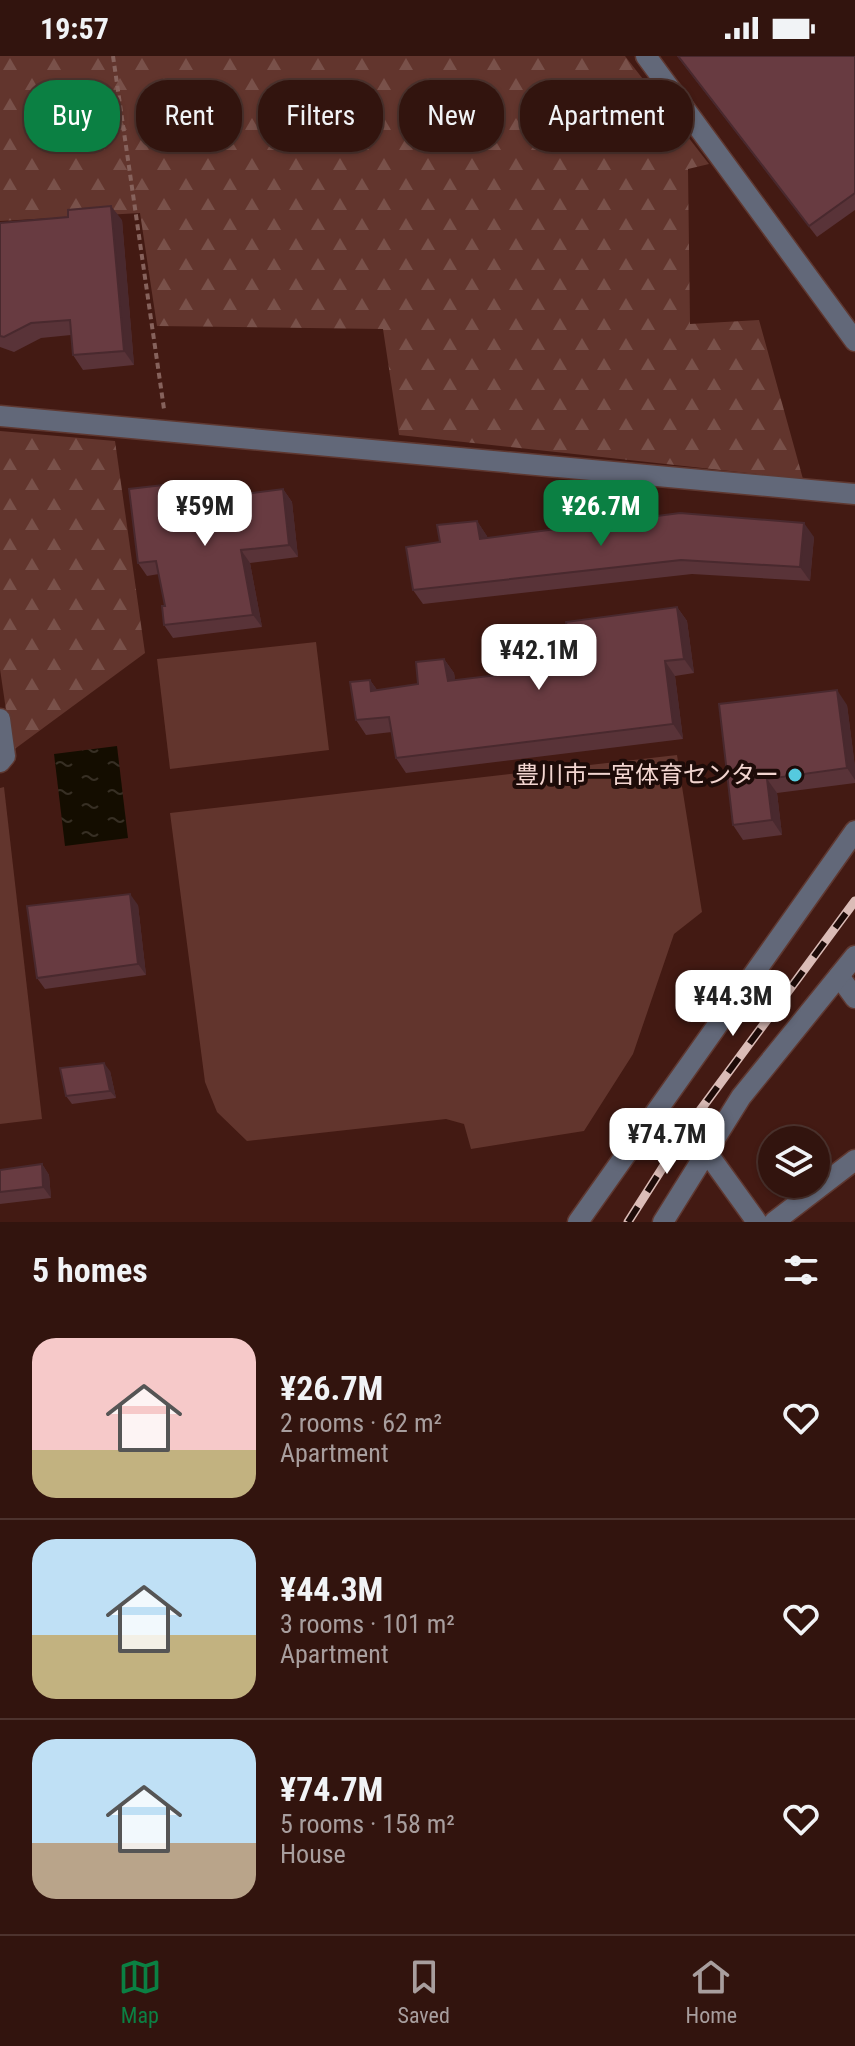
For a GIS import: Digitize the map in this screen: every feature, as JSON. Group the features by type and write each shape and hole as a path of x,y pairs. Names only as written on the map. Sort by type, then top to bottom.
{"street":[{"path":"646,56 855,341"},
{"path":"0,416 855,494"},
{"path":"0,719 5,756 0,762"},
{"path":"578,1222 855,831"},
{"path":"663,1222 741,1097 855,956"},
{"path":"839,976 855,998"},
{"path":"708,1154 757,1222"},
{"path":"774,1222 855,1160"}],"path":[{"path":"113,56 167,431"}],"green space":[{"path":"0,56 625,56 644,80 520,80 520,152 693,152 693,143 709,164 688,169 690,324 759,320 803,479 399,435 383,329 157,326 140,213 0,221"},
{"path":"0,431 115,441 145,653 12,751 0,669"},
{"path":"316,642 329,750 170,769 157,659"},
{"path":"677,755 702,912 674,934 633,1054 584,1131 471,1149 464,1124 446,1119 247,1141 217,1112 205,1082 170,813"},
{"path":"4,787 42,1119 0,1124 0,788"}],"water":[{"path":"117,746 128,838 65,846 54,754"}],"building":[{"path":"678,56 855,56 855,193 809,226"},
{"path":"111,206 124,351 73,355 70,320 31,323 4,337 0,336 0,223 68,217 68,210"},
{"path":"163,485 167,504 283,489 289,545 241,550 253,615 164,625 162,606 165,606 156,561 138,563 129,489"},
{"path":"680,513 804,523 800,567 681,560 413,590 406,547 440,542 437,525 477,521 480,539"},
{"path":"677,607 684,659 665,661 673,724 396,758 389,717 356,720 350,682 370,680 371,691 418,684 416,662 444,659 448,681 573,666 566,622"},
{"name":"豊川市一宮体育センター","path":"837,690 847,768 767,779 772,820 733,825 719,704"},
{"path":"130,894 138,964 37,978 27,906"},
{"path":"104,1063 110,1091 66,1096 60,1068"},
{"path":"42,1164 43,1187 0,1192 0,1170"}],"railway":[{"path":"628,1222 693,1120 855,901"}],"place":[{"name":"豊川市一宮体育センター","path":"795,775"}]}
